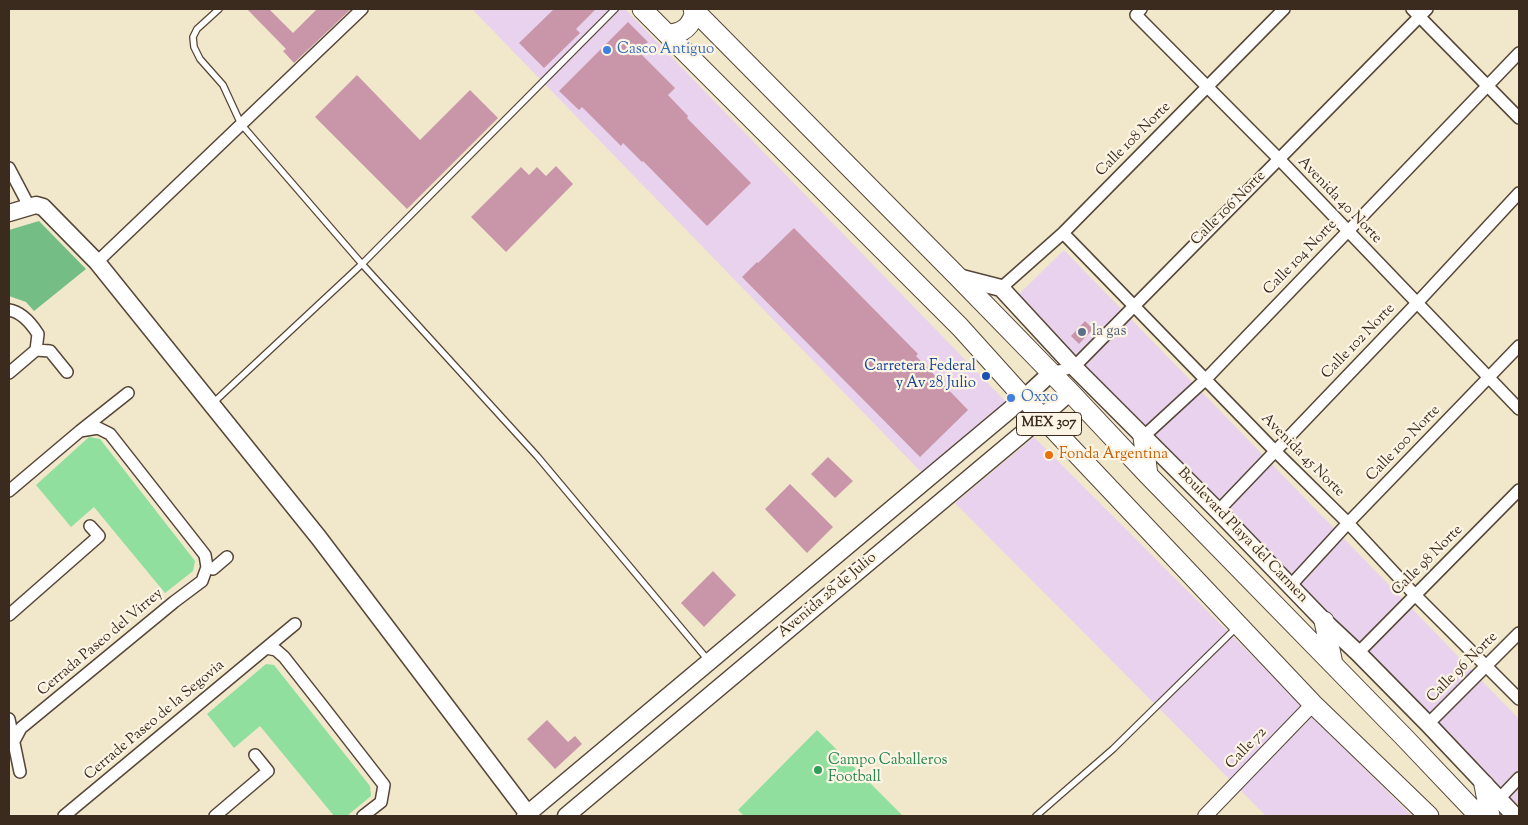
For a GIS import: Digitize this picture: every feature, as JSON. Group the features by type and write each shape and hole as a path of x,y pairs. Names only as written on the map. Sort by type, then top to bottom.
{"highway":[{"name":"MEX 307","path":"642,9 960,327 1024,398 1313,704 1429,816"},
{"name":"MEX 307","path":"694,9 1070,392 1479,816"},
{"path":"668,34 676,34 690,26 694,18 694,9"},
{"path":"1143,437 1148,475"},
{"path":"1324,621 1333,664"},
{"path":"1484,785 1494,808"}],"main road":[{"path":"9,213 33,206 43,208 97,262 319,538 527,815"},
{"path":"958,277 1001,288"},
{"name":"Boulevard Playa del Carmen","path":"1001,288 1074,367 1428,724 1484,785"},
{"name":"Calle 106 Norte","path":"1024,398 1051,374"},
{"name":"Avenida 28 de Julio","path":"566,816 1070,392"},
{"name":"Avenida 28 de Julio","path":"527,815 1024,398"},
{"path":"637,723 643,723 651,728 654,742"},
{"path":"1494,808 1515,816"}],"street":[{"path":"97,262 362,9"},
{"name":"Calle 108 Norte","path":"1001,288 1063,233 1284,9"},
{"path":"1419,11 1519,118"},
{"name":"Calle 106 Norte","path":"1051,374 1074,367 1279,159 1419,11"},
{"name":"Avenida 40 Norte","path":"1138,12 1206,87 1279,159 1519,408"},
{"name":"Calle 104 Norte","path":"1143,437 1206,379 1519,53"},
{"path":"9,168 33,206"},
{"name":"Calle 102 Norte","path":"1218,511 1276,452 1519,193"},
{"name":"Avenida 45 Norte","path":"1063,233 1276,452 1348,523 1415,595 1519,699"},
{"path":"9,310 29,320 38,334 36,350 9,373"},
{"name":"Calle 100 Norte","path":"1291,585 1348,523 1519,346"},
{"path":"36,350 50,351 67,372"},
{"path":"1070,392 1074,367"},
{"path":"9,491 80,431 128,394"},
{"path":"80,431 98,428 110,434 205,555 207,567"},
{"name":"Calle 98 Norte","path":"1358,653 1519,490"},
{"path":"9,615 99,536 90,526"},
{"name":"Cerrada Paseo del Virrey","path":"13,743 21,728 202,580 207,567 214,569 227,557"},
{"name":"Cerrade Paseo de la Segovia","path":"64,816 295,624"},
{"name":"Calle 96 Norte","path":"1428,724 1519,634"},
{"path":"266,648 276,650 284,657 384,785 381,802 363,816"},
{"name":"Calle 72","path":"1204,816 1313,704"},
{"path":"9,719 20,772"},
{"path":"215,816 268,771 255,755"},
{"path":"1494,808 1519,778"}],"lane":[{"path":"218,9 197,30 194,37 194,47 200,60 223,85 241,124 362,264 538,456 710,662"},
{"path":"212,404 362,264 615,9"},
{"path":"1036,816 1113,749 1239,625"}],"shaded area":[{"path":"472,9 625,9 1009,405 921,472"},
{"path":"1064,250 1519,719 1519,814 1017,296"},
{"path":"1034,437 1412,816 1266,816 955,503"}],"green space":[{"path":"39,221 86,269 34,311 26,302 9,296 9,230"},
{"path":"89,437 100,439 195,561 193,571 165,593 94,507 71,527 36,485"},
{"path":"266,664 274,665 370,786 371,796 347,816 334,816 260,726 234,748 207,714"},
{"name":"Campo Caballeros Football","path":"817,730 903,816 744,816 738,810"}],"building":[{"path":"247,9 269,9 293,33 317,9 351,9 294,63 283,51 286,49"},
{"path":"554,9 596,9 576,29 580,33 544,68 519,43"},
{"path":"628,22 648,42 638,51 675,88 668,95 688,116 687,118 751,183 707,226 643,161 623,143 621,146 582,107 579,110 559,91"},
{"path":"357,75 420,140 470,90 498,118 407,209 315,117"},
{"path":"556,166 573,184 506,252 471,217 521,167 529,175 537,167 546,176"},
{"path":"794,228 918,354 916,356 968,410 920,457 742,277"},
{"name":"la gas","path":"1085,321 1093,329 1079,344 1071,336"},
{"path":"828,457 853,481 835,498 811,474"},
{"path":"790,484 833,527 807,553 765,509"},
{"path":"713,571 736,595 704,627 681,603"},
{"path":"547,720 568,742 575,736 582,744 555,769 527,739"}],"place":[{"name":"Casco Antiguo","path":"607,50"},
{"name":"la gas","path":"1082,332"},
{"name":"Carretera Federal y Av 28 Julio","path":"986,376"},
{"name":"Oxxo","path":"1011,398"},
{"name":"Fonda Argentina","path":"1049,455"},
{"name":"Campo Caballeros Football","path":"818,770"}]}
